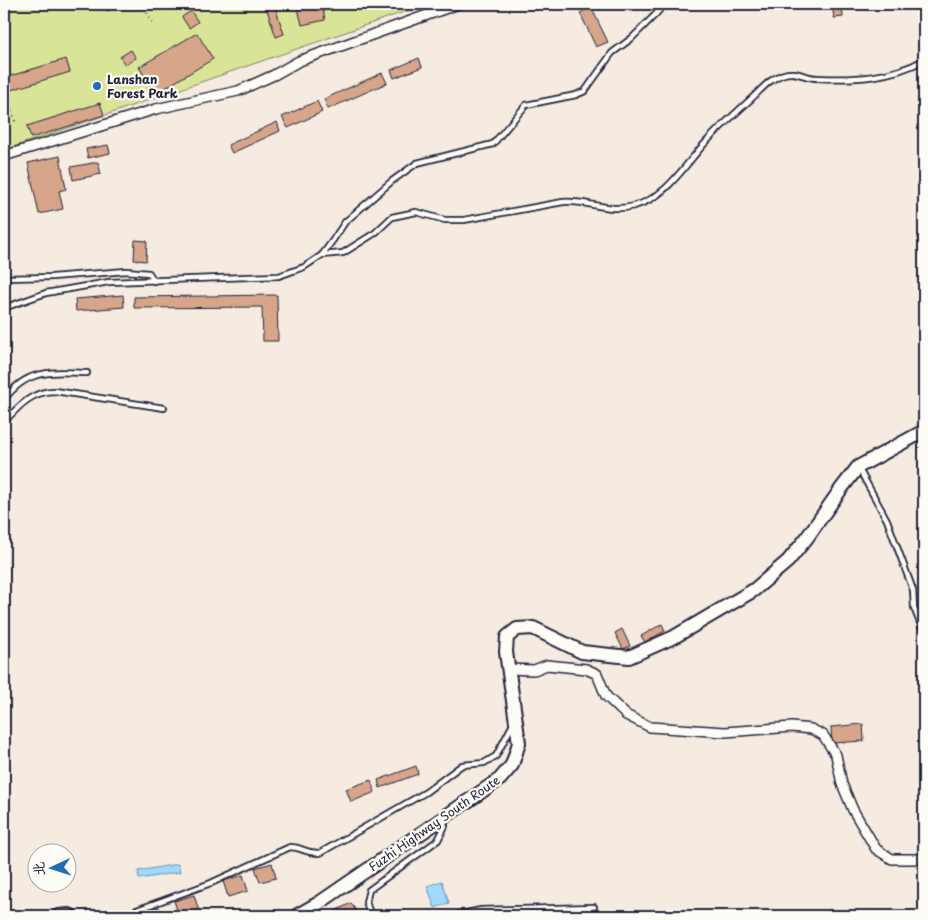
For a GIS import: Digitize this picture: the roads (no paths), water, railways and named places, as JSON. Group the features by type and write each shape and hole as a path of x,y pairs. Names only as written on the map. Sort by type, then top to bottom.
{"main road":[{"name":"Fuzhi Highway South Route","path":"296,916 500,779 512,765 519,743 506,652 507,636 517,629 533,628 582,652 629,657 674,637 754,590 788,561 858,467 924,431"},
{"path":"59,916 71,916"}],"street":[{"path":"4,156 156,109 238,91 274,75 299,61 458,4"},
{"path":"508,669 534,670 547,665 586,669 597,674 606,696 626,715 650,727 725,732 792,727 811,729 823,735 836,755 842,784 853,810 876,849 892,858 924,859"}],"lane":[{"path":"4,308 55,292 109,282 279,276 304,267 322,255 345,222 392,181 417,163 493,144 526,105 576,95 585,90 612,53 632,38 664,4"},
{"path":"322,255 344,254 375,233 392,217 416,212 445,220 464,220 575,201 604,208 634,207 661,194 706,142 769,81 784,74 796,72 815,78 870,78 887,75 924,60"},
{"path":"4,278 52,277 126,271 149,273 154,281"},
{"path":"4,400 19,384 32,376 57,372 87,373"},
{"path":"4,422 22,403 46,391 164,408"},
{"path":"858,467 887,520 913,590 914,608 924,633"},
{"path":"120,916 211,882 290,847 297,847 308,854 320,853 426,792 462,765 484,762 496,756 516,718"},
{"path":"371,916 366,902 369,890 438,840 445,826 442,818"},
{"path":"452,916 481,910 594,907"}],"water":[{"path":"178,864 180,872 139,879 138,871"},
{"path":"442,881 449,903 435,908 427,886"}],"place":[{"name":"Lanshan Forest Park","path":"97,86"}]}
